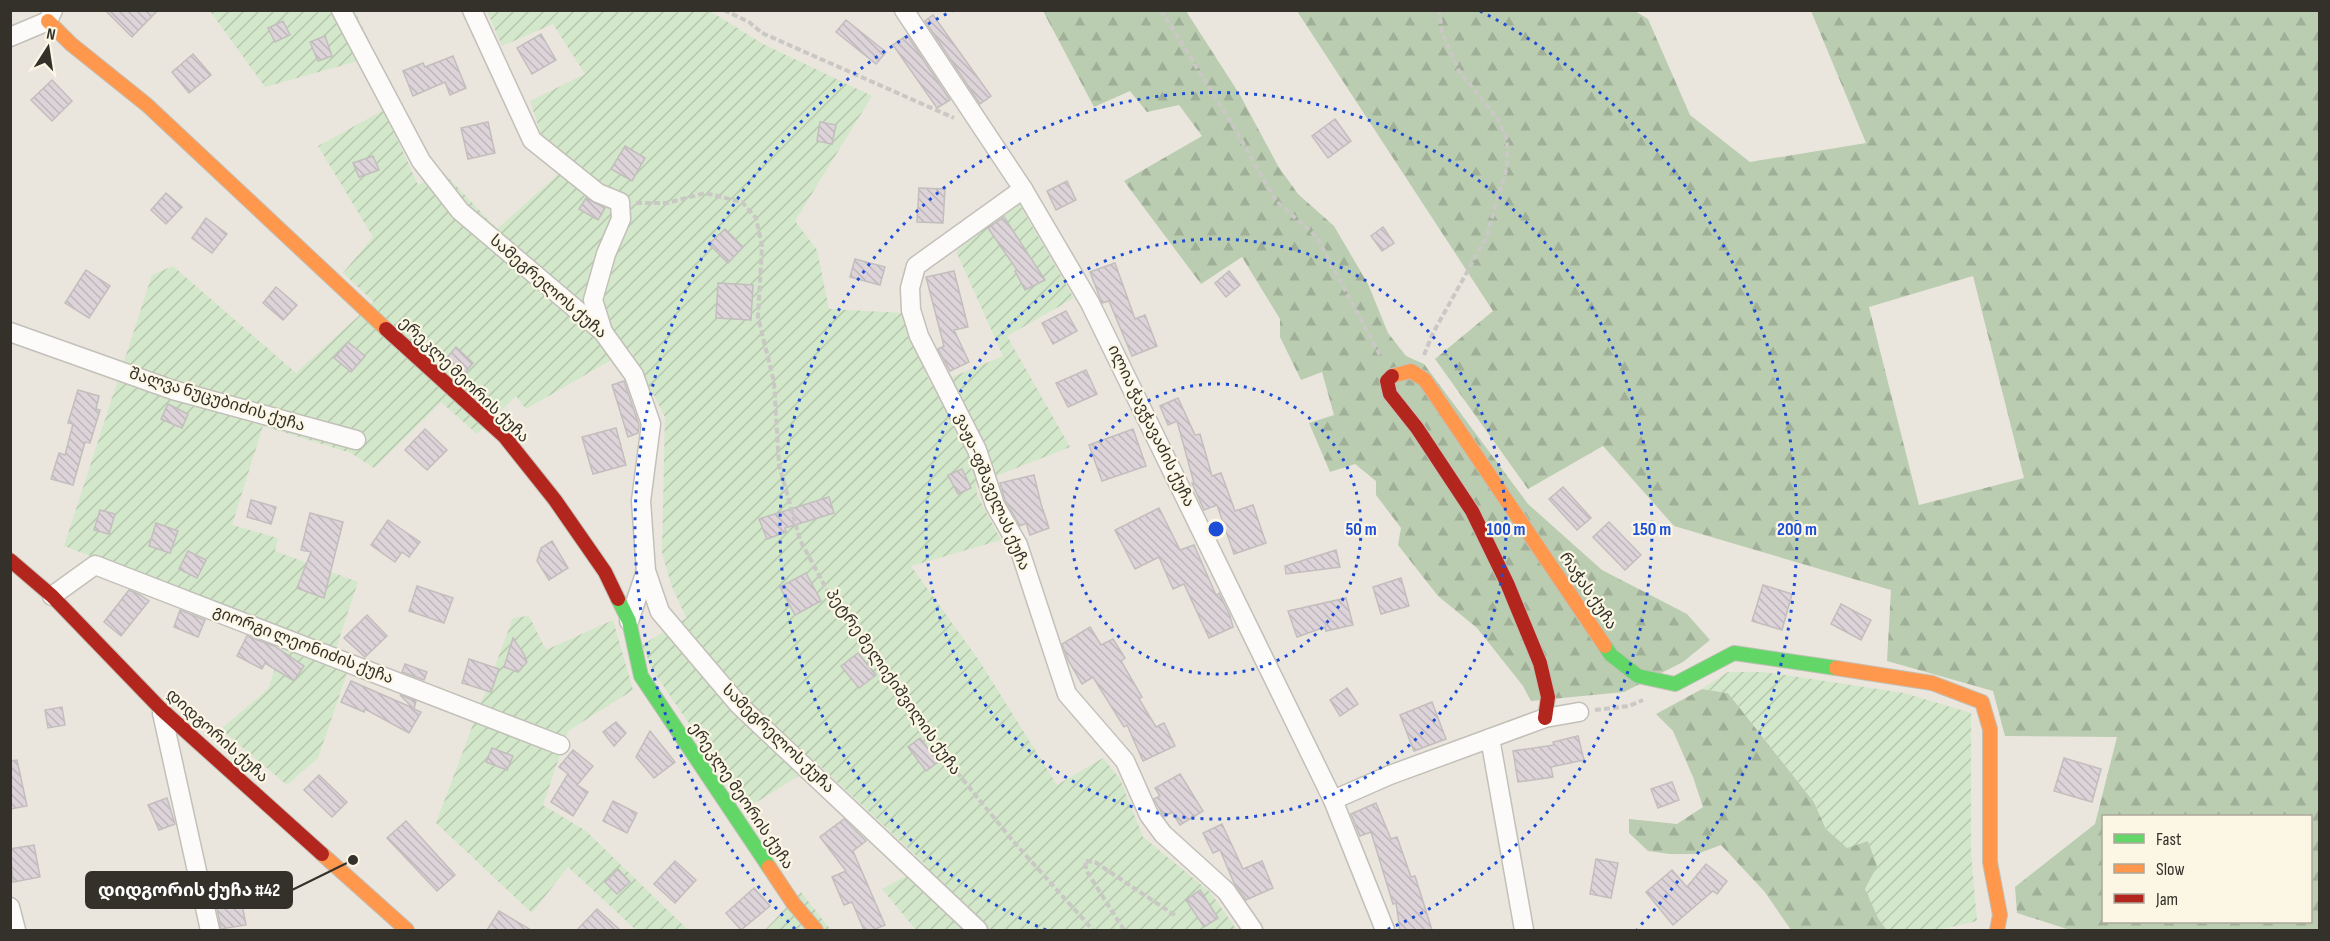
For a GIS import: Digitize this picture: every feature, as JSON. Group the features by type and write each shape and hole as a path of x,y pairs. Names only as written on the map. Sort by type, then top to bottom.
{"main road":[{"name":"ერეკლე მეორის ქუჩა","path":"50,16 64,39 119,80 147,105 354,300 504,436 555,500 599,563 629,621 641,676 793,903 816,930"},
{"path":"1425,380 1412,371 1391,376 1387,381 1390,394 1417,428 1472,511 1508,583 1540,663 1548,697 1545,718"},
{"name":"რაჭას ქუჩა","path":"1425,380 1611,655 1638,676 1675,684 1734,653 1932,683 1982,702 1990,729 1990,862 2000,915 1997,930"},
{"name":"დიდგორის ქუჩა","path":"10,560 52,596 160,709 407,930"}],"street":[{"name":"სამეგრელოს ქუჩა","path":"341,10 421,161 460,211 603,332 634,375 651,424 641,501 646,571 660,612 739,705 978,930"},
{"path":"472,10 532,140 598,193 620,202 621,219 606,254 594,300 603,332"},
{"name":"ილია ჭავჭავაძის ქუჩა","path":"904,10 1023,189 1090,303 1333,800 1385,930"},
{"path":"10,36 50,16"},
{"name":"ვაჟა-ფშაველას ქუჩა","path":"1023,189 916,266 910,288 910,310 919,336 977,450 995,505 1018,545 1067,694 1125,761 1149,815 1163,834 1226,891 1253,930"},
{"name":"შალვა ნუცუბიძის ქუჩა","path":"10,332 173,390 356,440"},
{"name":"გიორგი ლეონიძის ქუჩა","path":"52,596 95,565 560,745"},
{"path":"629,621 646,571"},
{"path":"160,709 210,930"},
{"path":"1333,800 1390,775 1545,718 1579,712"},
{"path":"1490,738 1524,930"},
{"path":"10,907 16,930"}],"path":[{"path":"724,10 749,22 762,33 951,117 977,121"},
{"path":"1161,10 1235,129 1276,201 1316,236 1391,376"},
{"path":"1425,380 1424,352 1486,238 1507,167 1507,140 1501,125 1459,70 1442,32 1439,10"},
{"name":"პეტრე მელიქიშვილის ქუჩა","path":"620,202 667,203 705,193 742,202 756,218 762,246 758,317 774,382 779,465 800,540 834,603 874,654 943,755 1012,840 1093,930"},
{"path":"1579,712 1629,705 1646,699"},
{"path":"1124,930 1086,870 1085,861 1095,862 1176,916"}],"green space":[{"path":"210,11 355,11 376,56 265,87"},
{"path":"487,11 710,11 763,44 872,96 795,221 817,250 829,309 903,313 931,386 1003,356 956,251 1018,202 1074,298 1007,336 1070,447 976,484 977,495 1001,540 911,566 980,662 1057,785 1103,758 1120,779 1143,837 1210,892 1237,930 916,930 882,889 926,865 818,764 747,808 653,671 642,645 686,618 671,584 662,553 665,417 630,349 526,409 516,396 477,434 441,402 374,468 351,453 263,426 232,525 278,538 275,551 358,582 330,666 347,673 318,758 287,785 221,729 268,689 288,630 64,546 152,275 173,266 296,373 374,302 343,273 373,237 318,146 384,110 418,185 444,173 497,229 573,161 542,137 530,101 585,74 553,24 502,46"},
{"path":"1043,11 1186,11 1240,95 1278,166 1298,194 1334,226 1368,284 1388,333 1406,356 1424,364 1528,504 1602,570 1687,614 1710,640 1683,662 1624,692 1531,701 1523,686 1477,628 1438,596 1398,545 1401,528 1376,495 1376,481 1355,464 1330,472 1309,423 1334,415 1322,372 1301,380 1280,337 1280,319 1242,257 1201,284 1124,181 1202,136 1179,105 1147,112 1130,91 1094,107"},
{"path":"1297,11 1635,11 1648,19 1690,115 1750,162 1866,143 1811,11 2319,11 2319,930 2070,930 2017,913 2015,887 2095,824 2117,737 2005,736 1993,691 1887,661 1891,590 1674,526 1603,446 1528,489 1435,359 1493,311","holes":["1973,276 2024,478 1919,505 1869,307"]},
{"path":"529,616 546,650 613,620 633,690 568,731 543,805 586,831 688,930 636,930 568,867 532,913 436,823 513,618"},
{"path":"1728,672 1764,672 1904,693 1971,713 1971,853 1977,921 1938,930 1887,930 1878,918 1865,889 1877,866 1868,841 1847,848 1826,829 1814,802 1728,693 1702,689"},
{"path":"1702,689 1728,693 1814,802 1826,829 1868,841 1878,866 1878,918 1887,930 1791,930 1764,891 1721,845 1697,854 1670,854 1648,851 1629,833 1629,819 1677,824 1703,807 1673,731 1656,714"},
{"path":"801,892 831,930 765,930"}],"building":[{"path":"105,10 158,10 132,37"},
{"path":"933,15 991,96 980,104 925,21"},
{"path":"846,20 886,52 876,64 836,32"},
{"path":"283,21 290,35 275,42 268,28"},
{"path":"541,34 556,60 532,74 517,48"},
{"path":"907,35 950,100 937,108 893,45"},
{"path":"325,36 332,56 318,61 310,42"},
{"path":"193,54 211,75 189,93 172,72"},
{"path":"453,56 466,88 450,95 445,82 413,96 403,71 423,63 425,67"},
{"path":"52,80 72,101 52,121 31,100"},
{"path":"1335,119 1351,141 1328,158 1312,136"},
{"path":"488,122 495,153 468,159 461,128"},
{"path":"820,122 836,125 832,144 817,141"},
{"path":"625,146 645,158 632,181 611,169"},
{"path":"373,156 379,170 359,177 353,163"},
{"path":"1067,181 1076,200 1056,210 1047,191"},
{"path":"919,188 945,189 943,223 917,222"},
{"path":"166,193 182,207 166,224 151,210"},
{"path":"586,198 605,208 598,220 579,209"},
{"path":"1004,217 1045,280 1025,290 1015,271 1017,270 988,228"},
{"path":"206,218 227,234 212,253 192,238"},
{"path":"1383,227 1394,243 1382,251 1371,236"},
{"path":"725,229 743,247 728,263 709,244"},
{"path":"855,259 885,267 880,285 850,277"},
{"path":"1115,263 1135,319 1145,315 1157,346 1132,356 1109,301 1102,303 1090,272"},
{"path":"86,270 110,286 89,318 65,303"},
{"path":"954,271 968,327 954,330 969,362 950,371 938,349 944,346 926,277"},
{"path":"1229,271 1240,285 1226,297 1215,283"},
{"path":"718,283 753,285 751,320 716,318"},
{"path":"276,287 297,305 283,320 263,303"},
{"path":"1066,311 1077,331 1053,344 1042,323"},
{"path":"348,342 365,356 351,372 334,358"},
{"path":"456,347 473,363 462,376 445,360"},
{"path":"1086,370 1097,394 1068,407 1056,383"},
{"path":"624,381 639,425 638,433 628,437 612,385"},
{"path":"78,390 99,396 96,409 100,410 90,443 85,442 73,485 51,479 59,453 65,455 73,424 68,423"},
{"path":"1178,398 1195,435 1200,434 1212,476 1221,473 1235,511 1253,505 1266,543 1234,554 1217,505 1204,510 1192,483 1194,483 1177,421 1168,425 1160,406"},
{"path":"168,404 188,414 182,428 161,419"},
{"path":"616,428 626,465 593,474 582,437"},
{"path":"425,429 447,450 427,470 405,450"},
{"path":"1133,429 1146,466 1102,481 1089,445"},
{"path":"962,469 971,488 958,494 948,475"},
{"path":"1034,475 1049,528 1030,535 1026,523 1020,526 1005,500 1000,483"},
{"path":"1563,487 1591,518 1577,530 1549,499"},
{"path":"829,497 834,513 785,528 786,532 767,539 759,519"},
{"path":"251,500 276,507 271,524 247,517"},
{"path":"1159,508 1180,550 1194,545 1216,595 1219,593 1230,616 1233,627 1209,638 1184,584 1173,589 1159,557 1135,569 1115,530"},
{"path":"100,510 115,514 109,534 94,530"},
{"path":"310,513 343,522 324,598 297,588 311,552 301,550"},
{"path":"388,520 420,542 409,557 402,552 395,562 371,545"},
{"path":"1609,522 1641,555 1625,570 1593,537"},
{"path":"156,523 178,531 170,553 149,546"},
{"path":"552,541 568,568 549,580 537,561 541,548"},
{"path":"1336,550 1340,567 1286,574 1285,566"},
{"path":"188,551 206,560 197,578 179,569"},
{"path":"806,573 821,601 795,615 780,587"},
{"path":"1401,578 1409,606 1381,614 1373,587"},
{"path":"1763,585 1792,594 1782,630 1752,621"},
{"path":"417,586 453,598 444,623 409,611"},
{"path":"129,590 149,601 121,636 104,622"},
{"path":"1346,598 1353,625 1326,631 1325,627 1297,637 1288,611"},
{"path":"1841,604 1871,620 1861,640 1831,624"},
{"path":"180,610 205,620 198,637 174,627"},
{"path":"367,615 387,636 365,657 344,638"},
{"path":"1090,627 1101,645 1113,639 1125,658 1121,661 1142,697 1139,699 1156,727 1164,723 1175,746 1143,761 1127,725 1124,727 1093,677 1082,684 1062,644"},
{"path":"247,636 274,646 304,666 294,681 265,663 262,669 237,656"},
{"path":"513,638 527,662 518,672 504,667"},
{"path":"858,653 876,675 859,688 841,666"},
{"path":"469,659 499,669 491,692 462,683"},
{"path":"405,664 427,672 424,680 402,672"},
{"path":"351,681 413,708 400,695 416,701 414,709 421,712 409,733 365,709 364,712 341,702"},
{"path":"1347,688 1358,704 1340,716 1330,700"},
{"path":"1432,702 1446,739 1414,751 1400,715"},
{"path":"62,707 65,725 48,728 45,710"},
{"path":"616,722 626,733 614,746 603,732"},
{"path":"650,731 675,762 654,778 636,757"},
{"path":"1578,736 1584,760 1551,767 1553,777 1518,782 1513,751 1554,745 1553,742"},
{"path":"920,738 938,762 926,771 908,747"},
{"path":"492,748 513,756 507,770 486,762"},
{"path":"573,750 593,766 577,785 588,792 573,816 551,802 568,774 559,767"},
{"path":"2064,758 2101,769 2092,802 2054,791"},
{"path":"17,760 27,806 10,809 10,761"},
{"path":"1180,774 1203,811 1180,825 1172,812 1164,817 1154,799 1160,796 1155,788"},
{"path":"319,775 347,802 332,817 304,790"},
{"path":"1672,782 1679,800 1658,808 1651,789"},
{"path":"167,798 175,824 159,830 148,805"},
{"path":"613,801 637,813 627,833 603,821"},
{"path":"1376,803 1391,839 1397,837 1411,877 1415,876 1432,930 1400,930 1396,903 1393,904 1371,832 1360,836 1351,814"},
{"path":"844,819 866,841 853,851 885,925 873,930 864,930 852,902 844,905 832,877 846,871 820,837"},
{"path":"406,821 455,875 437,891 387,838"},
{"path":"1222,824 1243,869 1262,861 1273,888 1246,900 1234,883 1220,850 1213,853 1203,833"},
{"path":"34,845 40,877 13,882 10,849"},
{"path":"1596,859 1618,863 1611,898 1590,894"},
{"path":"675,861 696,880 675,903 654,884"},
{"path":"1706,864 1727,881 1717,894 1713,891 1673,925 1646,892 1672,870 1687,887"},
{"path":"618,869 630,882 617,894 605,882"},
{"path":"754,888 770,906 741,930 726,913"},
{"path":"1200,890 1218,918 1204,927 1186,900"},
{"path":"241,899 246,925 221,929 216,903"},
{"path":"597,909 620,930 577,930"},
{"path":"499,911 531,930 487,930"}],"traffic: fast":[{"path":"618,599 629,621 641,676 769,867"},
{"path":"1605,646 1611,655 1638,676 1675,684 1734,653 1836,668"}],"traffic: slow":[{"path":"48,21 71,44 147,105 386,329"},
{"path":"1392,376 1411,371 1425,380 1605,646"},
{"path":"1836,668 1932,683 1982,702 1990,729 1990,862 2000,915 1997,930"},
{"path":"322,854 407,930"},
{"path":"769,867 793,903 816,930"}],"traffic: jam":[{"path":"386,329 504,436 555,500 605,572 618,599"},
{"path":"1392,376 1387,381 1390,394 1417,428 1472,511 1507,583 1540,663 1548,697 1545,718"},
{"path":"10,560 52,596 161,709 322,854"}],"place":[{"name":"დიდგორის ქუჩა #42","path":"353,860"}]}
